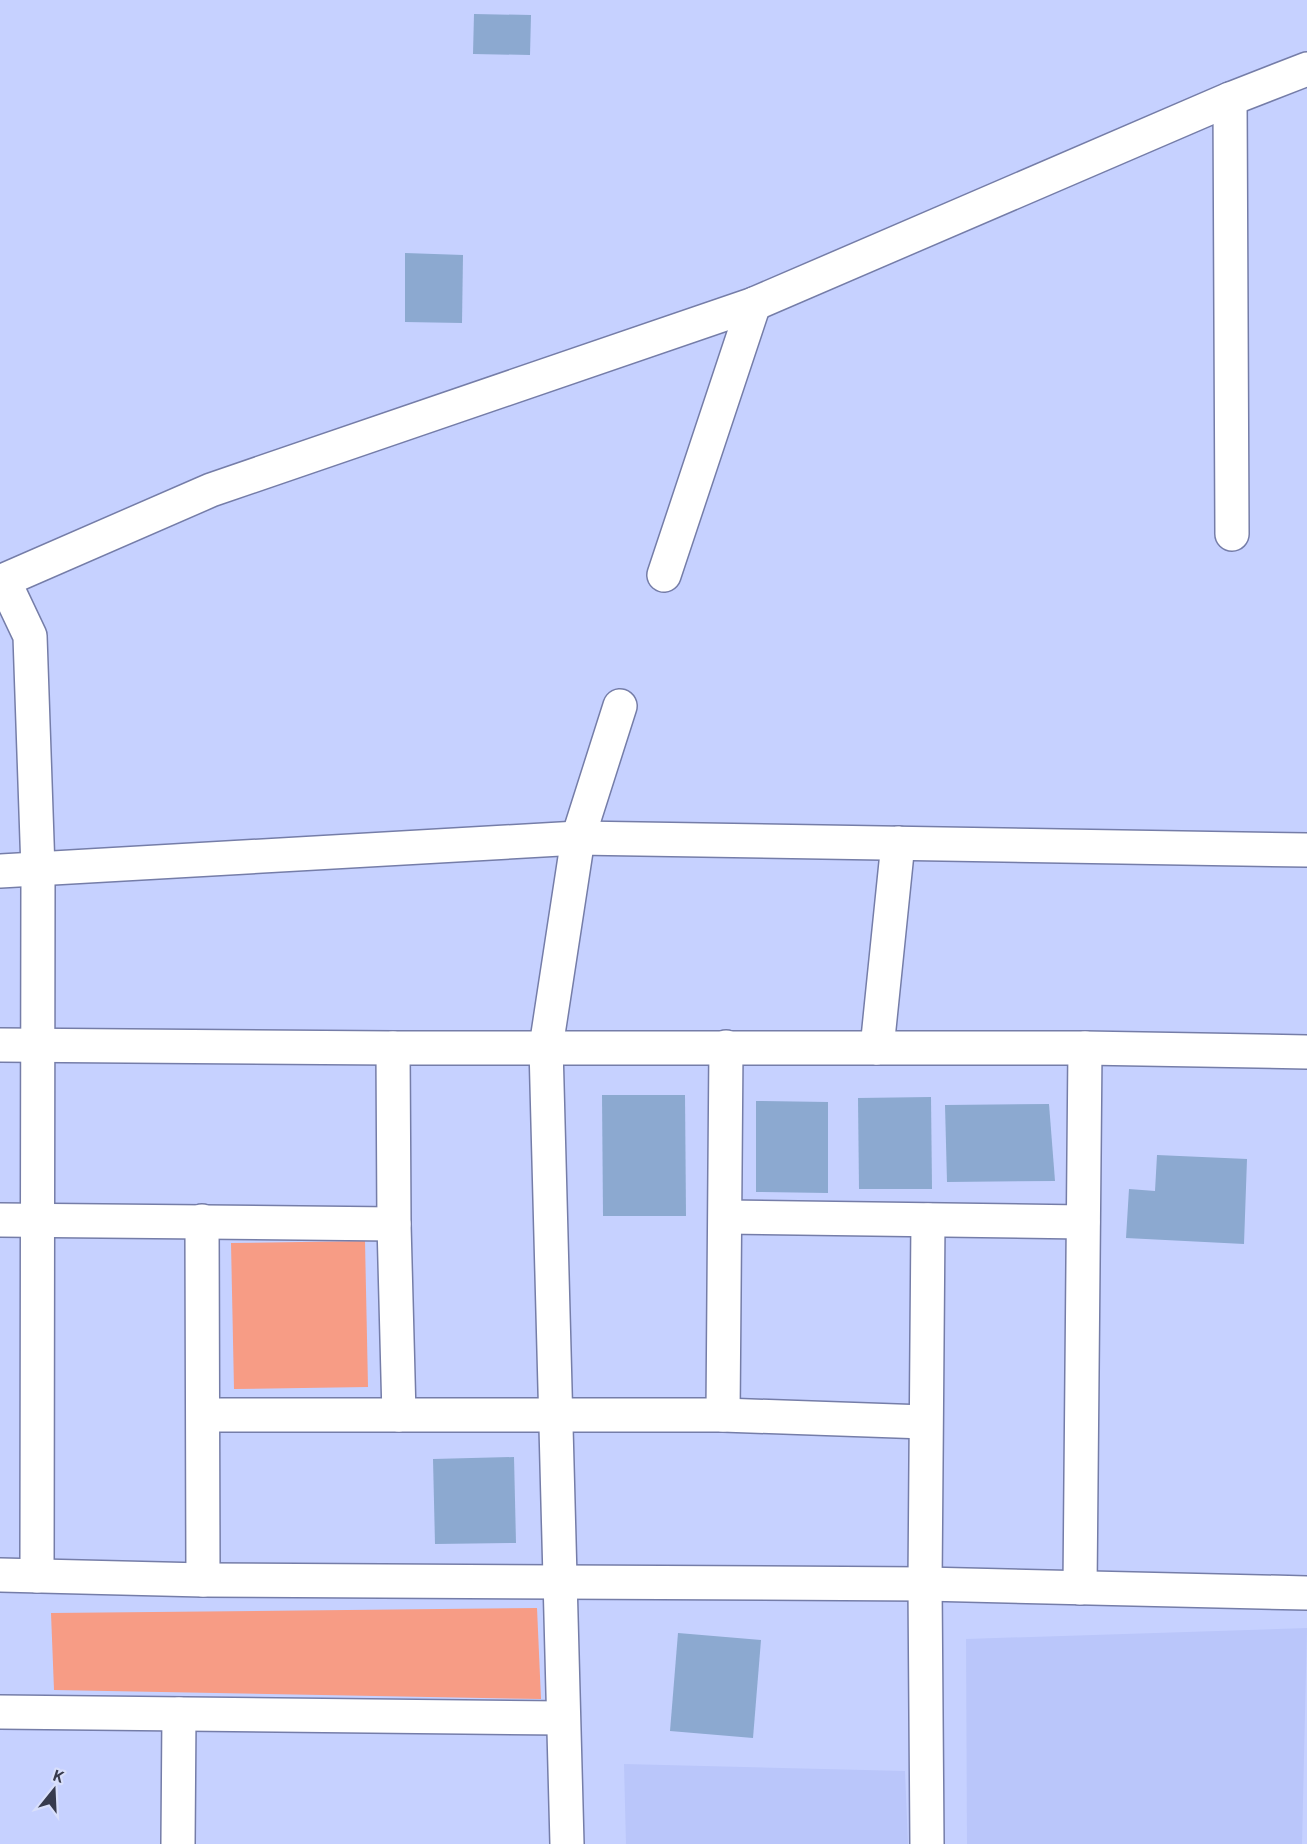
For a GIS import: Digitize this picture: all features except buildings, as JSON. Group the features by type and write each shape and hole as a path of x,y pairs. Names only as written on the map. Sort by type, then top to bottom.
{"street":[{"path":"38,1576 36,1219 38,870 30,636 2,582 211,490 754,304 1230,99 1307,69"},
{"path":"1230,99 1232,534"},
{"path":"664,575 754,304"},
{"path":"567,1844 546,1047 578,838 620,706"},
{"path":"0,871 578,838 1307,850"},
{"path":"877,1048 898,843"},
{"path":"0,1045 393,1048 1085,1048 1307,1053"},
{"path":"723,1415 726,1047"},
{"path":"393,1048 394,1224 399,1415"},
{"path":"1080,1588 1085,1048"},
{"path":"726,1217 1083,1222"},
{"path":"0,1220 394,1224"},
{"path":"927,1844 925,1422 928,1220"},
{"path":"202,1221 203,1580"},
{"path":"204,1415 723,1415 925,1422"},
{"path":"0,1575 203,1580 925,1584 1307,1593"},
{"path":"0,1712 563,1719"},
{"path":"178,1844 179,1714"}],"shaded area":[{"path":"365,1241 368,1387 234,1389 231,1243"},
{"path":"537,1608 541,1699 54,1690 51,1613"},
{"path":"1307,1628 1302,1844 967,1844 966,1639"},
{"path":"624,1764 905,1771 908,1844 626,1844"}]}
